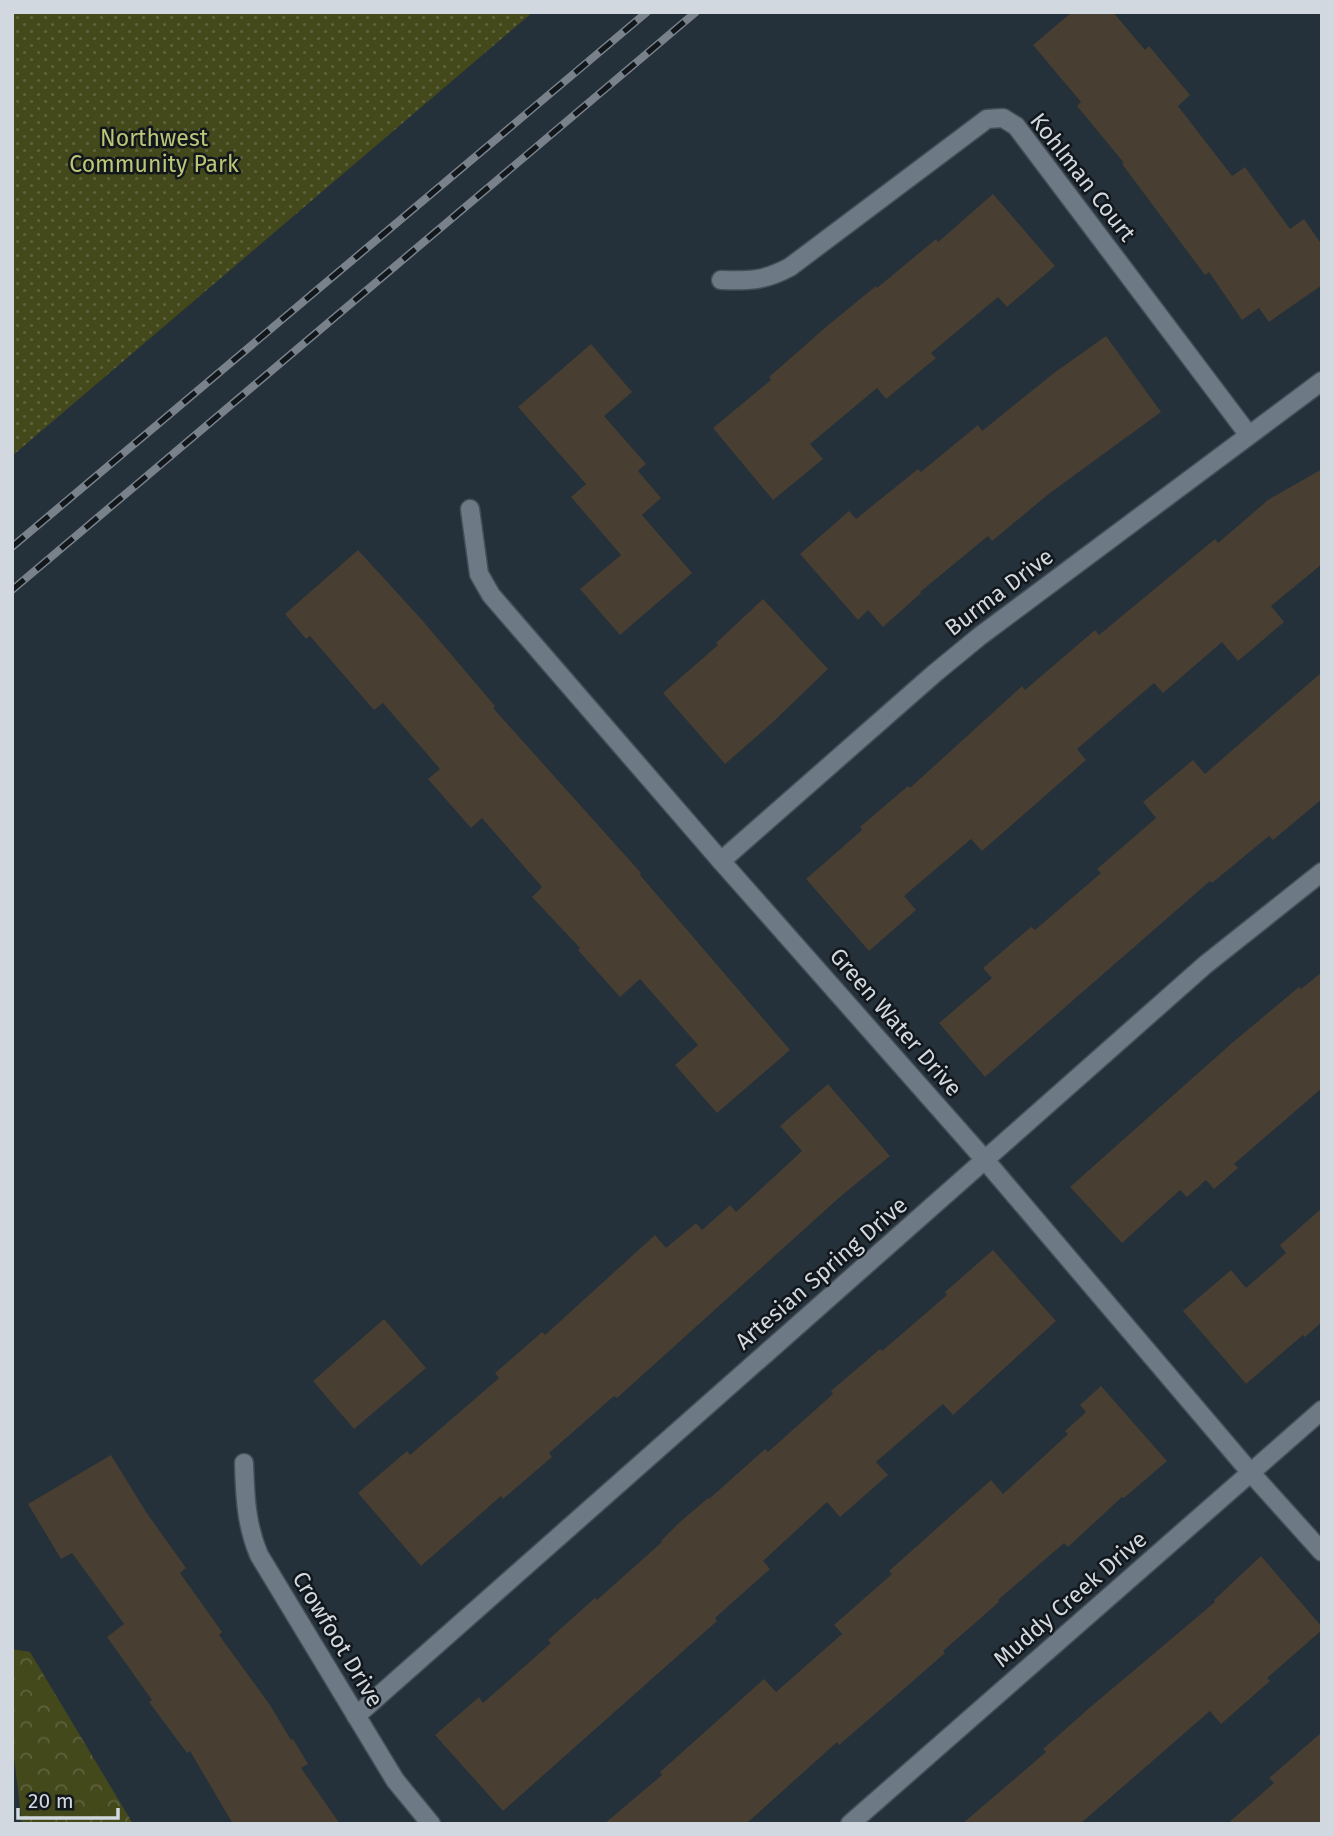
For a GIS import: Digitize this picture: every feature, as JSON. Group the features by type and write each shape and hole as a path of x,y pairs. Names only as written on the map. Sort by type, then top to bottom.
{"street":[{"name":"Kohlman Court","path":"721,280 753,281 770,278 790,267 987,119 1003,118 1016,125 1248,434"},
{"name":"Burma Drive","path":"721,861 934,673 1248,434 1322,381"},
{"name":"Green Water Drive","path":"470,509 479,574 491,595 985,1160 1251,1473 1322,1552"},
{"name":"Artesian Spring Drive","path":"356,1716 1205,965 1322,872"},
{"name":"Muddy Creek Drive","path":"850,1824 1322,1410"},
{"name":"Crowfoot Drive","path":"244,1463 245,1506 250,1534 259,1555 395,1780 431,1824"}],"green space":[{"name":"Northwest Community Park","path":"12,12 533,12 12,456"},
{"path":"12,1649 30,1652 133,1824 22,1824 12,1740"}],"building":[{"path":"1072,12 1113,12 1145,50 1149,46 1190,95 1178,106 1232,176 1245,167 1290,229 1304,219 1322,245 1322,285 1269,322 1259,308 1242,320 1209,272 1205,275 1122,164 1124,163 1077,106 1081,102 1033,45"},
{"path":"993,194 1055,266 1007,307 998,297 931,353 936,358 886,399 877,388 810,444 823,459 773,500 713,428 771,380 769,377 826,327 936,239 938,242"},
{"path":"1106,336 1161,412 1050,493 992,541 988,536 920,592 883,627 868,610 858,620 800,554 849,511 856,519 918,469 921,472 978,425 982,431 1054,373"},
{"path":"591,344 632,392 604,416 646,464 638,471 661,498 642,515 692,573 620,635 580,589 621,555 571,497 586,484 518,407"},
{"path":"1322,469 1322,564 1271,606 1284,622 1238,661 1222,642 1163,693 1154,683 1077,749 1086,760 982,851 971,839 904,896 916,910 869,951 806,879 862,830 860,827 908,786 910,788 1022,686 1025,690 1095,630 1099,635 1215,539 1218,543 1268,500"},
{"path":"358,550 422,620 495,706 493,708 641,873 790,1050 717,1113 675,1065 698,1045 640,979 620,997 578,950 580,948 532,897 542,887 482,818 471,828 428,779 440,769 383,703 374,710 310,636 306,639 285,614"},
{"path":"763,599 828,669 725,764 663,693 718,645 716,643"},
{"path":"1322,672 1322,799 1273,840 1269,836 1212,883 1210,881 985,1077 939,1023 992,978 983,968 1031,927 1035,930 1101,873 1097,869 1156,818 1143,802 1193,760 1205,774"},
{"path":"1322,972 1322,1088 1234,1164 1238,1168 1214,1189 1206,1180 1187,1197 1180,1190 1122,1243 1070,1187 1232,1043 1299,987 1301,989"},
{"path":"828,1084 890,1156 841,1196 617,1398 614,1396 549,1453 552,1457 503,1499 501,1496 421,1566 358,1493 407,1451 410,1455 499,1378 495,1373 542,1332 545,1335 655,1235 666,1248 696,1223 702,1230 730,1205 736,1212 802,1151 780,1126"},
{"path":"1322,1208 1322,1322 1246,1384 1183,1311 1231,1270 1246,1288 1286,1253 1280,1245"},
{"path":"993,1250 1056,1321 953,1415 943,1404 876,1462 888,1475 840,1517 827,1502 763,1561 770,1569 715,1618 717,1621 503,1811 435,1735 479,1697 483,1703 551,1643 548,1640 662,1542 680,1522 765,1449 768,1452 833,1394 831,1391 947,1295 945,1292"},
{"path":"384,1319 426,1368 354,1429 313,1381"},
{"path":"1101,1386 1167,1461 1122,1497 1068,1547 1064,1543 998,1600 999,1602 943,1651 945,1653 839,1745 837,1742 746,1824 604,1824 662,1775 660,1772 764,1679 776,1692 842,1634 834,1625 892,1574 889,1571 991,1480 1003,1494 1068,1434 1065,1431 1086,1412 1080,1405"},
{"path":"111,1455 146,1512 186,1568 180,1573 222,1632 219,1635 270,1705 291,1740 293,1739 308,1764 301,1768 340,1824 233,1824 190,1751 187,1753 149,1702 152,1700 107,1637 124,1624 72,1553 61,1559 28,1504"},
{"path":"1261,1556 1322,1627 1322,1630 1267,1678 1270,1681 1221,1724 1210,1711 1080,1824 962,1824 1046,1752 1043,1749 1087,1710 1215,1602 1214,1600"},
{"path":"1322,1732 1322,1824 1227,1824 1274,1783 1269,1778"}],"railway":[{"path":"12,547 647,12"},
{"path":"12,590 696,12"}]}
